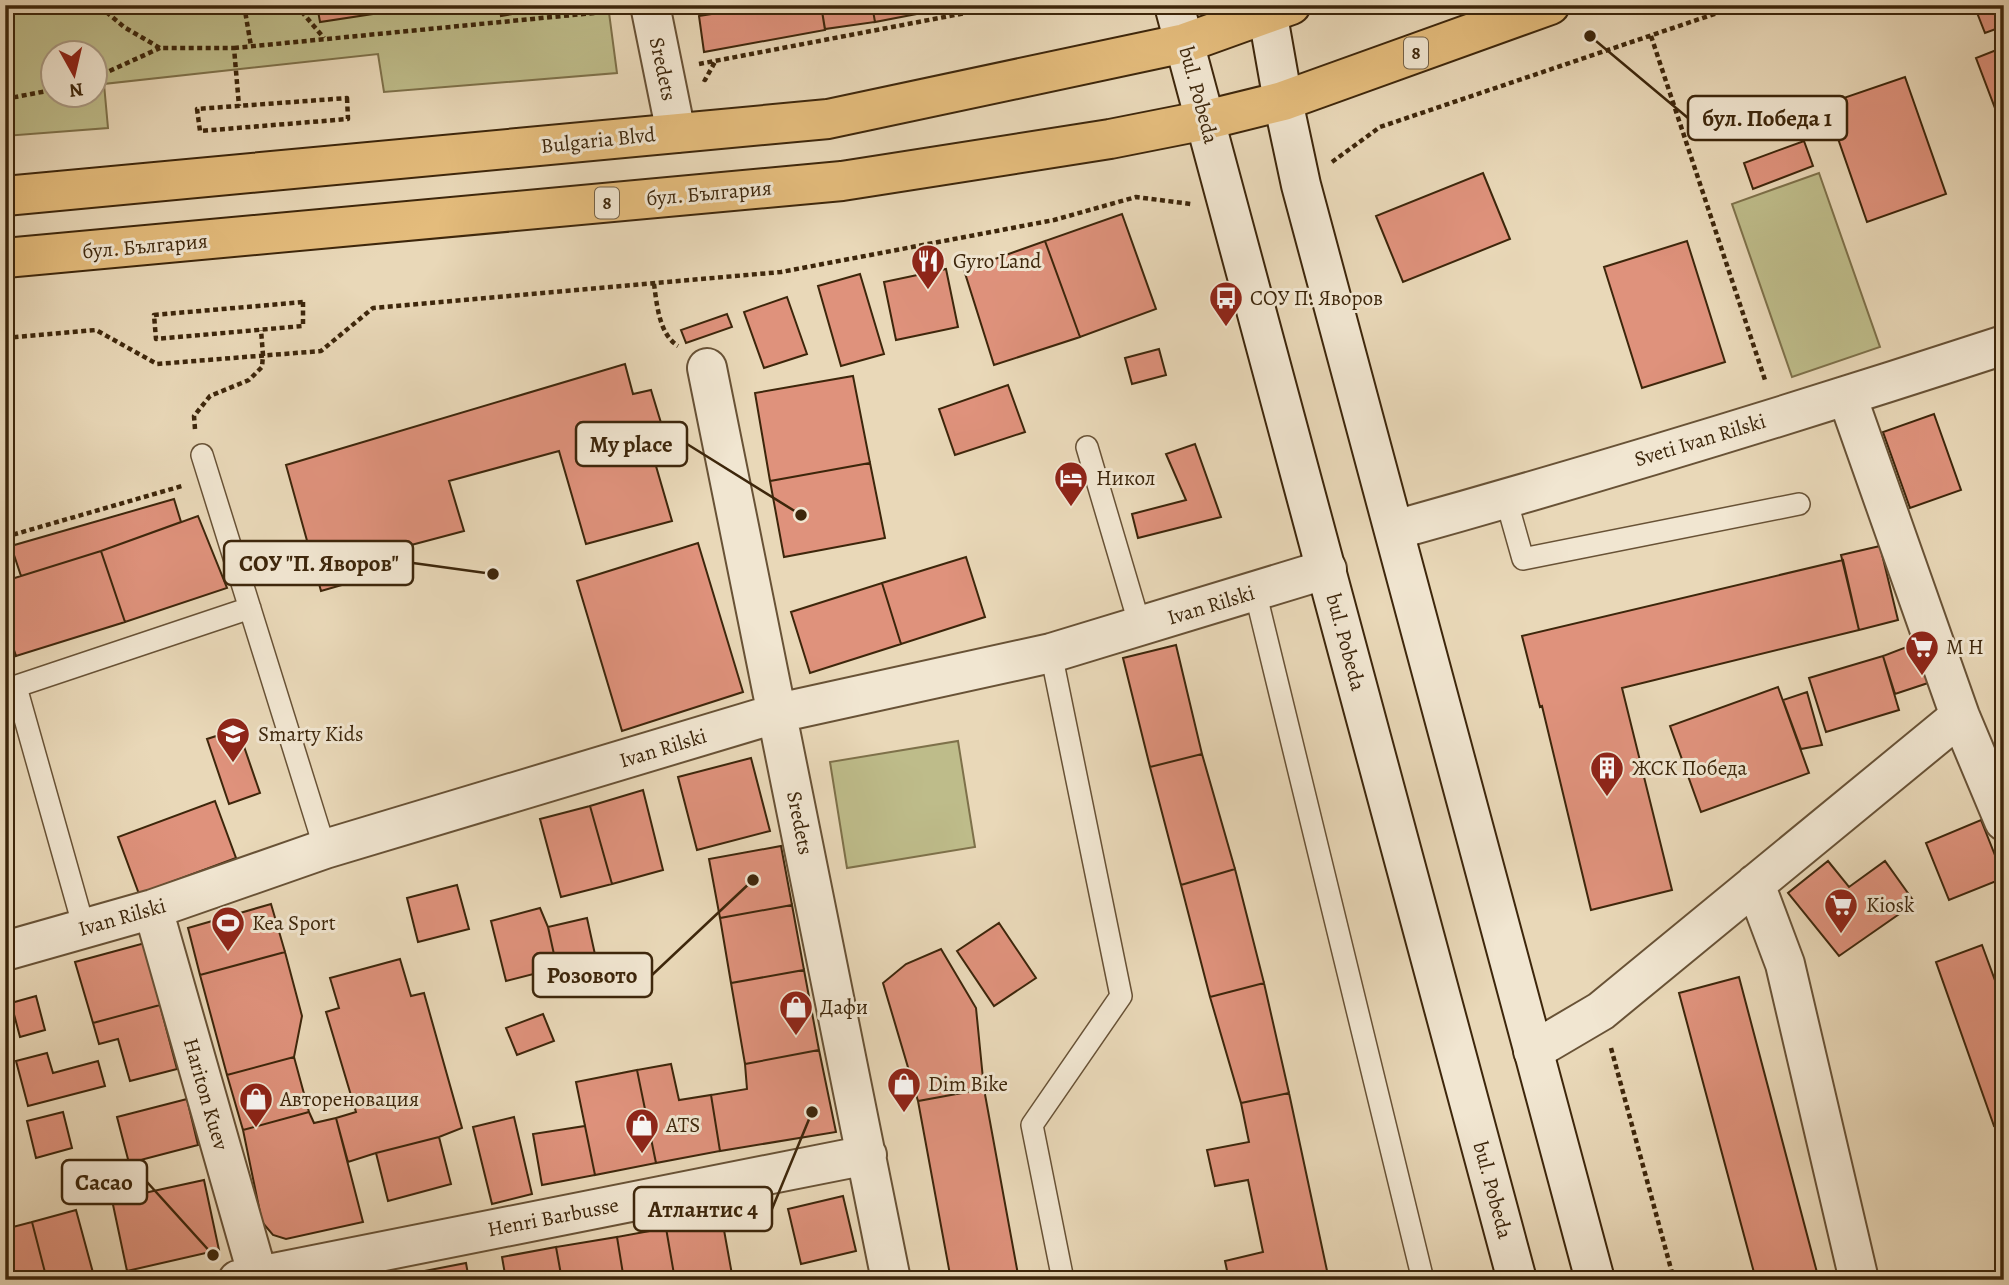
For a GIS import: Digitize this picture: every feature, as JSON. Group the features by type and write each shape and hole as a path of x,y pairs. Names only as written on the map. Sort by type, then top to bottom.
{"main road":[{"name":"8","path":"1283,101 1550,5"},
{"path":"1185,43 1275,8"},
{"name":"Bulgaria Blvd","path":"5,196 828,119 1185,43"},
{"name":"бул. България","path":"5,258 842,181 1110,139 1283,101"}],"street":[{"name":"bul. Pobeda","path":"1174,5 1517,1280"},
{"name":"Sredets","path":"650,6 676,133"},
{"path":"1275,8 1283,101 1301,185 1595,1280"},
{"name":"Sveti Ivan Rilski","path":"1395,530 1847,396 2004,345"},
{"name":"Sredets","path":"707,368 891,1280"},
{"path":"1847,396 1960,716 2004,821"},
{"name":"Ivan Rilski","path":"5,951 153,909 325,849 778,713 1051,653 1327,569"},
{"path":"1533,1051 1601,1011 1960,716"},
{"path":"1755,884 1785,964 1859,1280"},
{"name":"Hariton Kuev","path":"153,909 252,1278"},
{"name":"Henri Barbusse","path":"252,1278 867,1155"}],"lane":[{"path":"1087,447 1140,626"},
{"path":"202,455 325,849"},
{"path":"1506,499 1523,559 1799,503"},
{"path":"1255,591 1423,1280"},
{"path":"84,928 11,689 250,608"},
{"path":"1051,653 1121,996 1032,1125 1062,1280"}],"path":[{"path":"102,5 104,10 124,27 160,48"},
{"path":"244,5 251,46"},
{"path":"296,5 325,39"},
{"path":"705,79 716,60 1007,5"},
{"path":"1301,185 1380,127 1741,5"},
{"path":"108,72 160,48 234,48 650,6"},
{"path":"1651,36 1777,417"},
{"path":"234,48 239,106"},
{"path":"6,99 38,93"},
{"path":"347,98 348,118 200,131 197,109 239,106 347,98"},
{"path":"5,338 96,330 157,365 321,351 373,308 781,272 1054,220 1136,197 1230,209"},
{"path":"654,284 662,324 674,344 706,359 707,368"},
{"path":"303,302 303,326 261,330 156,339 154,315 303,302"},
{"path":"202,455 195,432 194,416 210,396 248,380 262,367 261,330"},
{"path":"5,537 209,478"},
{"path":"1601,1011 1674,1280"}],"shaded area":[{"path":"5,5 608,5 617,73 384,92 378,54 108,84 108,38 38,38 38,108 106,108 108,128 5,136"},
{"path":"1819,173 1880,347 1792,377 1732,204"},
{"path":"958,741 975,847 847,868 830,762"}],"building":[{"path":"317,5 432,5 320,22"},
{"path":"499,5 567,5 501,16"},
{"path":"769,5 821,5 825,30 704,52 699,16"},
{"path":"821,5 872,5 875,22 825,29"},
{"path":"872,5 952,5 953,7 875,22"},
{"path":"1974,5 2004,5 2004,26 1985,33"},
{"path":"2004,47 2004,122 2001,124 1976,58"},
{"path":"1905,77 1946,194 1867,222 1826,104"},
{"path":"1804,141 1813,166 1753,189 1744,163"},
{"path":"1483,173 1510,239 1403,282 1376,216"},
{"path":"1122,214 1156,309 1080,337 1045,241"},
{"path":"1045,241 1080,337 994,365 964,270"},
{"path":"1687,241 1725,362 1642,388 1604,267"},
{"path":"946,269 958,327 896,340 884,282"},
{"path":"860,274 884,354 841,366 818,286"},
{"path":"787,297 807,354 764,368 744,312"},
{"path":"727,314 732,327 686,343 681,330"},
{"path":"1159,349 1166,375 1132,384 1125,358"},
{"path":"625,364 633,394 651,390 665,436 649,442 672,521 586,544 559,451 449,481 464,531 381,553 387,572 321,591 286,465"},
{"path":"853,376 870,463 770,481 755,393"},
{"path":"1008,385 1025,432 955,455 939,409"},
{"path":"1934,414 1961,490 1910,508 1883,432"},
{"path":"1195,444 1221,517 1138,538 1132,514 1186,500 1166,454"},
{"path":"870,463 885,538 784,557 770,481"},
{"path":"174,499 181,522 21,576 11,546"},
{"path":"198,516 227,588 125,622 101,551"},
{"path":"698,543 743,692 622,731 577,581"},
{"path":"1880,546 1898,620 1859,630 1841,555"},
{"path":"101,551 125,622 16,656 5,623 5,581"},
{"path":"966,557 985,617 901,644 882,583"},
{"name":"ЖСК Победа","path":"1843,560 1859,630 1622,688 1672,890 1591,910 1542,706 1540,707 1522,636"},
{"path":"882,583 901,644 810,673 791,612"},
{"path":"5,623 16,656 5,659"},
{"path":"1917,643 1931,682 1895,694 1883,656"},
{"path":"1176,645 1202,754 1150,767 1123,658"},
{"path":"1883,656 1899,710 1826,732 1809,678"},
{"path":"1778,687 1809,773 1701,812 1670,726"},
{"path":"1807,692 1822,745 1801,749 1783,700"},
{"path":"238,729 260,793 229,804 207,739"},
{"path":"1202,754 1235,869 1181,885 1150,767"},
{"path":"751,758 770,831 697,850 678,777"},
{"path":"643,790 663,870 612,884 590,806"},
{"path":"215,801 236,858 139,894 118,837"},
{"path":"590,806 612,884 561,897 540,819"},
{"path":"1981,820 2004,878 1949,900 1926,843"},
{"path":"781,846 792,905 720,918 709,859"},
{"path":"1828,861 1849,887 1885,861 1915,903 1839,956 1788,893"},
{"path":"1235,869 1264,983 1210,997 1181,885"},
{"path":"457,885 469,929 418,942 407,898"},
{"path":"271,904 285,952 200,975 188,928"},
{"path":"792,905 804,970 731,983 720,918"},
{"path":"540,908 548,927 557,968 506,981 491,921"},
{"path":"587,918 596,959 557,968 548,927"},
{"path":"999,923 1036,978 994,1006 957,951"},
{"path":"145,943 160,1005 93,1023 75,962"},
{"path":"1982,945 2004,1005 2004,1122 1994,1126 1936,962"},
{"path":"941,949 976,1008 984,1089 918,1101 883,983 906,964"},
{"path":"285,952 302,1016 294,1057 227,1075 200,975"},
{"path":"400,959 411,996 424,993 462,1128 348,1162 336,1118 356,1112 326,1012 339,1008 330,978"},
{"path":"804,970 819,1050 745,1064 731,983"},
{"path":"1739,977 1819,1280 1756,1280 1679,993"},
{"path":"1264,983 1289,1093 1241,1103 1210,997"},
{"path":"36,996 45,1030 20,1037 11,1003"},
{"path":"160,1005 177,1069 130,1081 118,1039 99,1044 93,1023"},
{"path":"543,1014 554,1041 517,1055 506,1028"},
{"path":"819,1050 836,1132 720,1151 711,1095 747,1089 745,1064"},
{"path":"47,1053 53,1073 98,1061 105,1086 28,1106 16,1061"},
{"path":"294,1057 309,1112 243,1130 227,1075"},
{"path":"671,1064 679,1100 711,1095 720,1151 656,1163 637,1070"},
{"path":"637,1070 656,1163 595,1175 576,1082"},
{"path":"984,1089 1019,1280 951,1280 918,1101"},
{"path":"1289,1093 1329,1280 1229,1280 1225,1261 1263,1252 1248,1180 1215,1186 1207,1150 1249,1142 1241,1103"},
{"path":"187,1099 198,1145 129,1163 117,1117"},
{"path":"63,1112 72,1148 36,1158 27,1121"},
{"path":"309,1112 314,1123 336,1118 363,1222 286,1239 273,1235 262,1222 243,1130"},
{"path":"514,1117 532,1194 492,1204 473,1127"},
{"path":"585,1126 595,1175 542,1185 533,1134"},
{"path":"439,1137 451,1184 388,1201 376,1153"},
{"path":"204,1180 219,1250 127,1271 112,1200"},
{"path":"843,1196 856,1251 801,1264 788,1209"},
{"path":"76,1210 95,1280 47,1280 32,1222"},
{"path":"722,1219 733,1280 675,1280 666,1228"},
{"path":"32,1222 47,1280 5,1280 5,1229"},
{"path":"666,1228 675,1280 624,1280 617,1237"},
{"path":"617,1237 624,1280 562,1280 556,1247"},
{"path":"556,1247 562,1280 506,1280 502,1257"},
{"path":"466,1263 469,1280 410,1280 409,1274"}],"place":[{"name":"бул. Победа 1","path":"1590,36"},
{"name":"Gyro Land","path":"928,291"},
{"name":"СОУ П. Яворов","path":"1226,328"},
{"name":"Никол","path":"1071,508"},
{"name":"My place","path":"801,515"},
{"name":"СОУ \"П. Яворов\"","path":"493,574"},
{"name":"М Н","path":"1922,677"},
{"name":"Smarty Kids","path":"233,764"},
{"name":"ЖСК Победа","path":"1607,798"},
{"name":"Розовото","path":"753,880"},
{"name":"Kiosk","path":"1841,935"},
{"name":"Kea Sport","path":"228,953"},
{"name":"Дафи","path":"796,1037"},
{"name":"Атлантис 4","path":"812,1112"},
{"name":"Dim Bike","path":"904,1114"},
{"name":"Автореновация","path":"256,1129"},
{"name":"ATS","path":"642,1155"},
{"name":"Cacao","path":"213,1255"}]}
